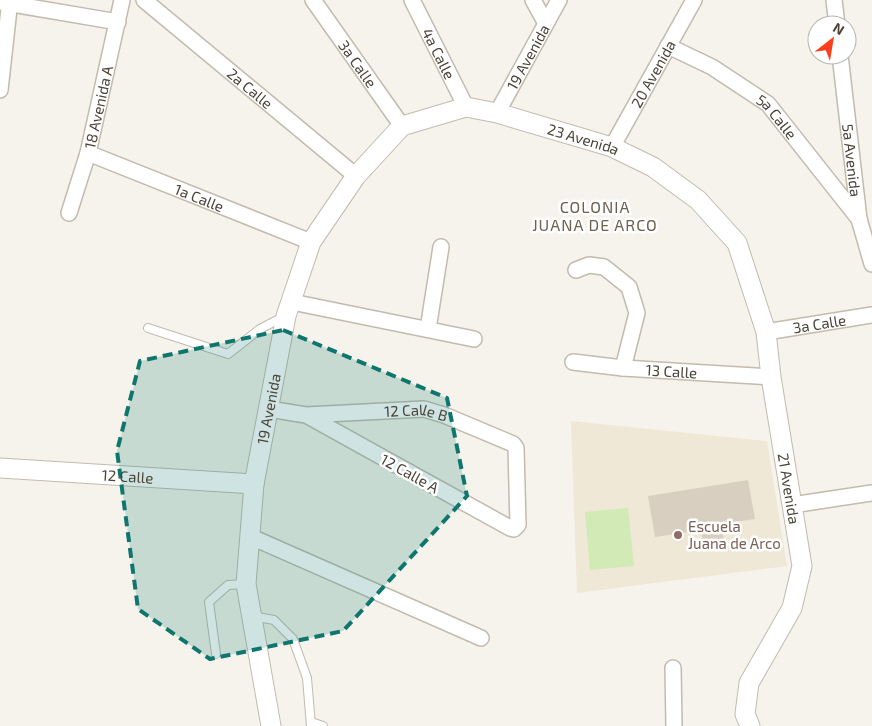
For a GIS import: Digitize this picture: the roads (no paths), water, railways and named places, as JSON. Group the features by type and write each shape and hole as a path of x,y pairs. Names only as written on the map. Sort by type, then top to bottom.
{"street":[{"name":"18 Avenida A","path":"69,213 88,153 122,0"},
{"name":"2a Calle","path":"144,0 356,176"},
{"name":"3a Calle","path":"313,0 402,126"},
{"name":"4a Calle","path":"412,0 466,107"},
{"path":"533,0 545,22"},
{"name":"19 Avenida","path":"497,113 545,22 559,0"},
{"name":"20 Avenida","path":"612,147 694,0"},
{"path":"834,0 836,15"},
{"path":"0,90 6,2 118,22"},
{"name":"5a Calle","path":"668,46 712,67 768,104 859,219"},
{"name":"5a Avenida","path":"841,65 859,219 872,264"},
{"name":"23 Avenida","path":"402,126 466,107 497,113 612,147 652,167 698,200 738,243"},
{"name":"19 Avenida","path":"271,726 246,584 254,484 289,309 311,242 356,176 402,126"},
{"name":"1a Calle","path":"88,153 311,242"},
{"name":"21 Avenida","path":"738,243 766,332 771,377 802,566 792,608 749,684 745,714 750,726"},
{"path":"428,329 441,247"},
{"path":"576,270 589,265 604,266 629,287 637,314 623,368"},
{"path":"289,309 428,329 474,339"},
{"name":"3a Calle","path":"766,332 872,315"},
{"name":"13 Calle","path":"573,362 623,368 771,377"},
{"path":"269,409 306,415"},
{"name":"12 Calle B","path":"306,415 424,409 444,414 513,444 516,448 518,525 514,529"},
{"name":"12 Calle A","path":"306,415 514,529"},
{"name":"12 Calle","path":"0,468 254,484"},
{"path":"792,505 872,493"},
{"path":"249,536 481,638"},
{"path":"673,668 674,726"}],"lane":[{"path":"148,328 228,354 289,309"},
{"path":"216,654 209,602 228,585 246,584"},
{"path":"252,616 274,620 293,639 307,678 311,724 323,726"}],"place":[{"name":"Escuela Juana de Arco","path":"678,535"}],"district":[{"name":"COLONIA JUANA DE ARCO","path":"595,215"}]}
